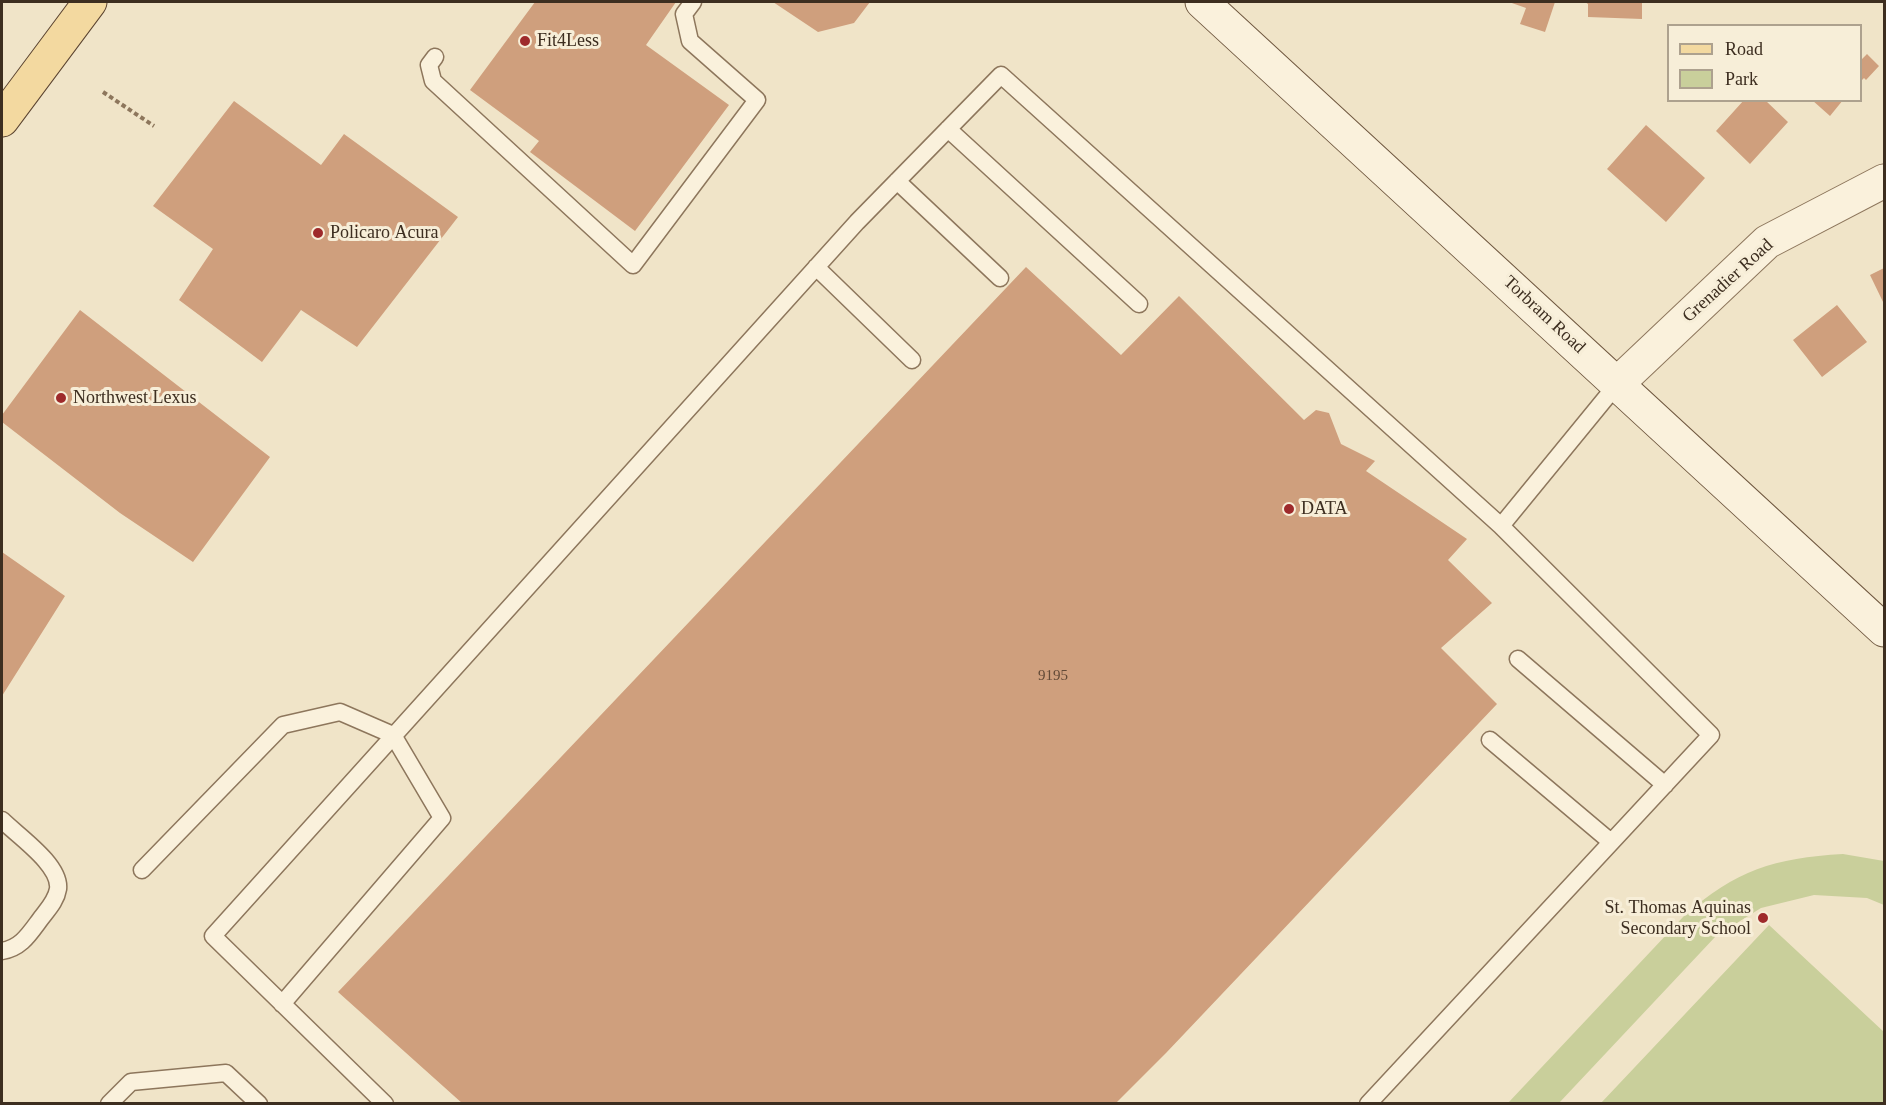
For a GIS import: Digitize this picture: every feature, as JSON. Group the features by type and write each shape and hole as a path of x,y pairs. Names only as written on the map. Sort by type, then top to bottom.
{"main road":[{"path":"2,120 90,2"},
{"name":"Torbram Road","path":"1202,2 1884,630"},
{"name":"Grenadier Road","path":"1618,383 1767,242 1884,181"}],"lane":[{"path":"435,57 429,64 433,81 633,265 757,99 690,41 684,14 693,2"},
{"path":"385,1104 213,936 816,267 1001,75 1501,526 1711,735 1368,1104"},
{"path":"948,129 1139,304"},
{"path":"897,181 1000,278"},
{"path":"816,267 912,360"},
{"path":"1501,526 1618,383"},
{"path":"1518,659 1665,784"},
{"path":"142,870 283,725 340,711 393,735 442,818 282,1004"},
{"path":"1490,740 1611,842"},
{"path":"2,820 55,872 58,891 54,901 26,939 15,949 2,951"},
{"path":"109,1104 131,1082 226,1073 259,1104"}],"path":[{"path":"103,92 154,126"}],"green space":[{"path":"1843,854 1884,861 1884,905 1867,898 1814,895 1761,908 1716,936 1559,1103 1508,1103 1684,916 1703,900 1721,887 1757,869 1796,859"},
{"path":"1769,925 1884,1032 1884,1103 1601,1103"}],"building":[{"path":"535,2 676,2 646,45 729,105 635,231 530,152 539,141 470,90"},
{"path":"773,2 870,2 854,23 818,32"},
{"path":"1509,2 1555,2 1545,32 1520,24 1526,8"},
{"path":"1585,2 1642,2 1642,19 1588,17 1588,4"},
{"path":"1867,54 1879,66 1866,80 1864,78 1862,80 1862,59"},
{"name":"Policaro Acura","path":"234,101 321,165 344,134 458,217 357,347 301,310 262,362 179,300 213,249 153,206"},
{"path":"1742,102 1767,102 1788,122 1750,164 1716,131"},
{"path":"1814,102 1841,102 1830,116"},
{"path":"1646,125 1705,178 1666,222 1607,169"},
{"path":"1026,267 1121,355 1179,296 1304,420 1316,410 1329,413 1341,444 1375,461 1366,471 1467,539 1448,560 1492,603 1441,648 1497,704 1115,1104 463,1104 338,992"},
{"path":"1884,268 1884,304 1870,275"},
{"path":"1837,305 1867,342 1822,377 1793,340"},
{"path":"80,310 270,457 193,562 120,513 2,422 2,415"},
{"path":"2,552 65,596 2,696"}],"place":[{"name":"Fit4Less","path":"525,41"},
{"name":"Policaro Acura","path":"318,233"},
{"name":"Northwest Lexus","path":"61,398"},
{"name":"DATA","path":"1289,509"},
{"name":"St. Thomas Aquinas Secondary School","path":"1763,918"}]}
